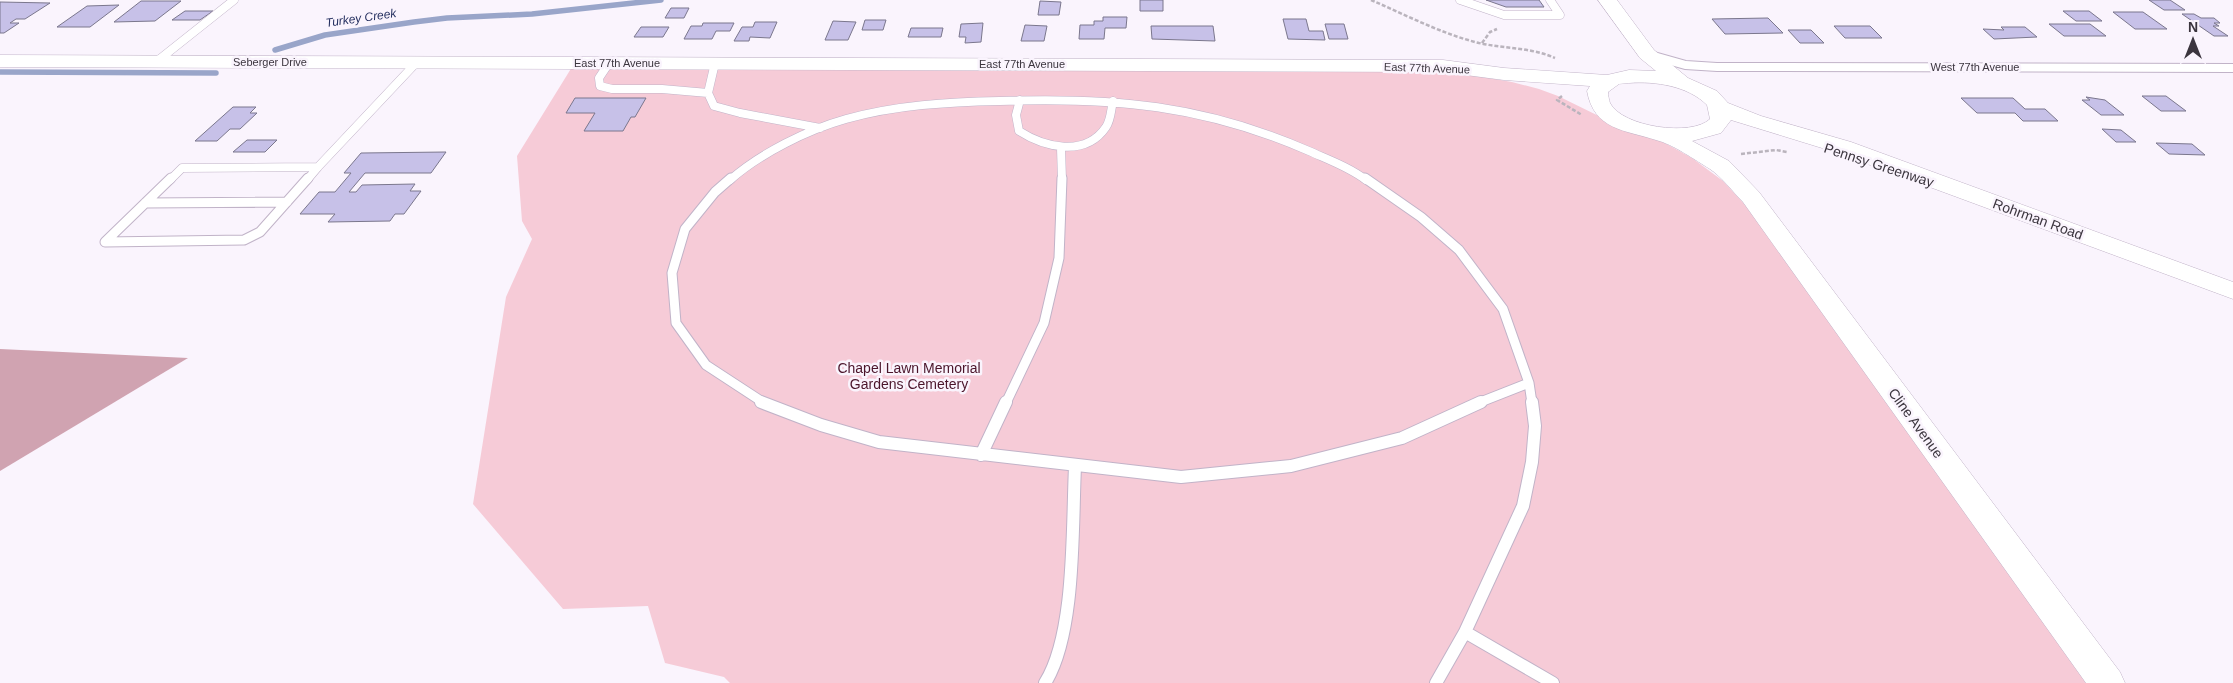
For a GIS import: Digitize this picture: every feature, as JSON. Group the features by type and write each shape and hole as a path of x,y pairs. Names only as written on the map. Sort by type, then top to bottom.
{"street":[{"path":"1607,0 1646,54 1686,84 1708,95 1716,121 1688,135 1665,135 1636,128 1593,111 1598,91 1646,54"},
{"name":"West 77th Avenue","path":"1646,54 1685,65 1718,67 2233,68"},
{"name":"Seberger Drive","path":"0,61 540,63"},
{"name":"East 77th Avenue","path":"540,63 1443,66 1504,74 1571,86 1613,79 1656,76 1686,84"},
{"path":"1686,84 1718,67"},
{"name":"East 77th Avenue","path":"1571,86 1593,111"},
{"name":"Rohrman Road","path":"1716,121 1843,147 2233,291"},
{"name":"Cline Avenue","path":"1716,121 1720,158"},
{"name":"Cline Avenue","path":"1665,135 1720,158 2107,683"}],"lane":[{"path":"156,62 234,0"},
{"path":"1460,0 1504,15 1560,16 1550,0"},
{"path":"318,168 182,168 105,242 244,240 260,232 416,63"},
{"path":"609,63 599,78 600,86 612,89 662,89 708,93"},
{"path":"715,63 708,93 714,106 735,113 792,120 820,128"},
{"path":"1436,683 1465,632 1523,506 1532,462 1535,426 1529,383 1503,309 1459,250 1422,217 1354,171 1272,135 1222,120 1159,107 1055,99 956,102 895,109 847,119 820,128 751,162 715,192 685,229 672,273 676,323 706,365 758,401 821,425 879,442 1075,467 1181,477 1291,466 1402,438 1492,397 1529,383"},
{"path":"1020,100 1016,107 1016,121 1019,131 1035,142 1061,148 1077,146 1094,139 1106,127 1112,102"},
{"path":"981,455 1044,323 1059,258 1062,200 1061,148"},
{"path":"145,203 287,202"},
{"path":"1045,683 1054,669 1069,602 1075,467"},
{"path":"1465,632 1553,683"}],"path":[{"path":"1371,0 1457,36 1481,43 1553,56 1574,68 1571,86 1557,100 1593,111"},
{"path":"1720,158 1776,150 1794,153"}],"green space":[{"name":"Chapel Lawn Memorial Gardens Cemetery","path":"572,67 1448,71 1512,82 1558,96 1613,123 1656,138 1692,158 1723,181 1750,210 2087,683 730,683 724,677 665,663 648,606 563,609 473,504 506,297 532,239 522,221 517,156"}],"shaded area":[{"path":"0,349 188,358 0,471"}],"building":[{"path":"1140,0 1163,0 1163,11 1140,11"},
{"path":"1486,0 1539,0 1544,7 1506,7"},
{"path":"2149,0 2170,0 2185,10 2164,10"},
{"path":"141,1 181,1 155,21 114,22"},
{"path":"1040,1 1061,2 1059,15 1038,15"},
{"path":"0,2 50,3 25,19 16,19 10,23 19,23 4,33 0,33"},
{"path":"119,5 90,27 57,27 87,6"},
{"path":"671,8 689,8 684,18 665,18"},
{"path":"185,11 213,11 200,20 172,20"},
{"path":"2063,11 2089,11 2102,21 2076,21"},
{"path":"2113,12 2143,12 2167,29 2135,29"},
{"path":"2182,14 2194,14 2201,18 2214,18 2220,23 2214,23 2219,26 2213,26 2228,36 2214,36"},
{"path":"1103,17 1127,17 1126,28 1105,28 1104,39 1079,39 1080,25 1094,25 1094,21 1103,21"},
{"path":"1768,18 1783,33 1725,34 1712,19"},
{"path":"1283,19 1306,19 1309,31 1323,31 1325,40 1288,39"},
{"path":"865,20 886,20 883,30 862,30"},
{"path":"833,21 856,22 848,40 825,40"},
{"path":"755,22 777,22 770,38 750,37 749,41 734,41 742,27 753,27"},
{"path":"703,23 734,23 730,31 716,31 712,39 684,39 691,26 702,26"},
{"path":"983,23 981,42 965,43 966,37 959,37 961,24"},
{"path":"1325,24 1344,24 1348,39 1329,39"},
{"path":"2049,24 2090,24 2106,36 2064,36"},
{"path":"1025,25 1047,26 1044,41 1021,41"},
{"path":"1151,26 1213,26 1215,41 1152,39"},
{"path":"1834,26 1870,26 1882,38 1845,38"},
{"path":"641,27 669,27 663,37 634,37"},
{"path":"2001,27 2025,27 2037,37 1994,39 1983,29 2004,30"},
{"path":"911,28 943,28 941,37 908,37"},
{"path":"1788,30 1811,30 1824,43 1800,43"},
{"path":"2142,96 2166,96 2186,111 2161,111"},
{"path":"2086,97 2105,100 2124,115 2101,115 2082,100 2090,100"},
{"path":"575,98 646,98 635,117 631,117 623,131 584,131 595,113 566,113"},
{"path":"1961,98 2013,98 2025,109 2045,109 2058,121 2023,121 2015,113 1977,113"},
{"path":"233,107 256,107 250,113 257,113 240,129 230,129 217,141 195,141"},
{"path":"2102,129 2121,130 2136,142 2116,142"},
{"path":"247,140 277,140 265,152 233,152"},
{"path":"2156,143 2192,144 2205,155 2169,154"},
{"path":"446,152 431,173 365,173 349,192 356,192 362,185 415,184 410,191 421,191 404,214 395,214 390,221 328,222 335,214 300,214 319,192 335,192 351,173 344,173 361,153"}],"waterway":[{"name":"Turkey Creek","path":"275,50 325,35 414,22 447,18 532,14 661,0"},
{"name":"Turkey Creek","path":"0,72 216,73"}]}
